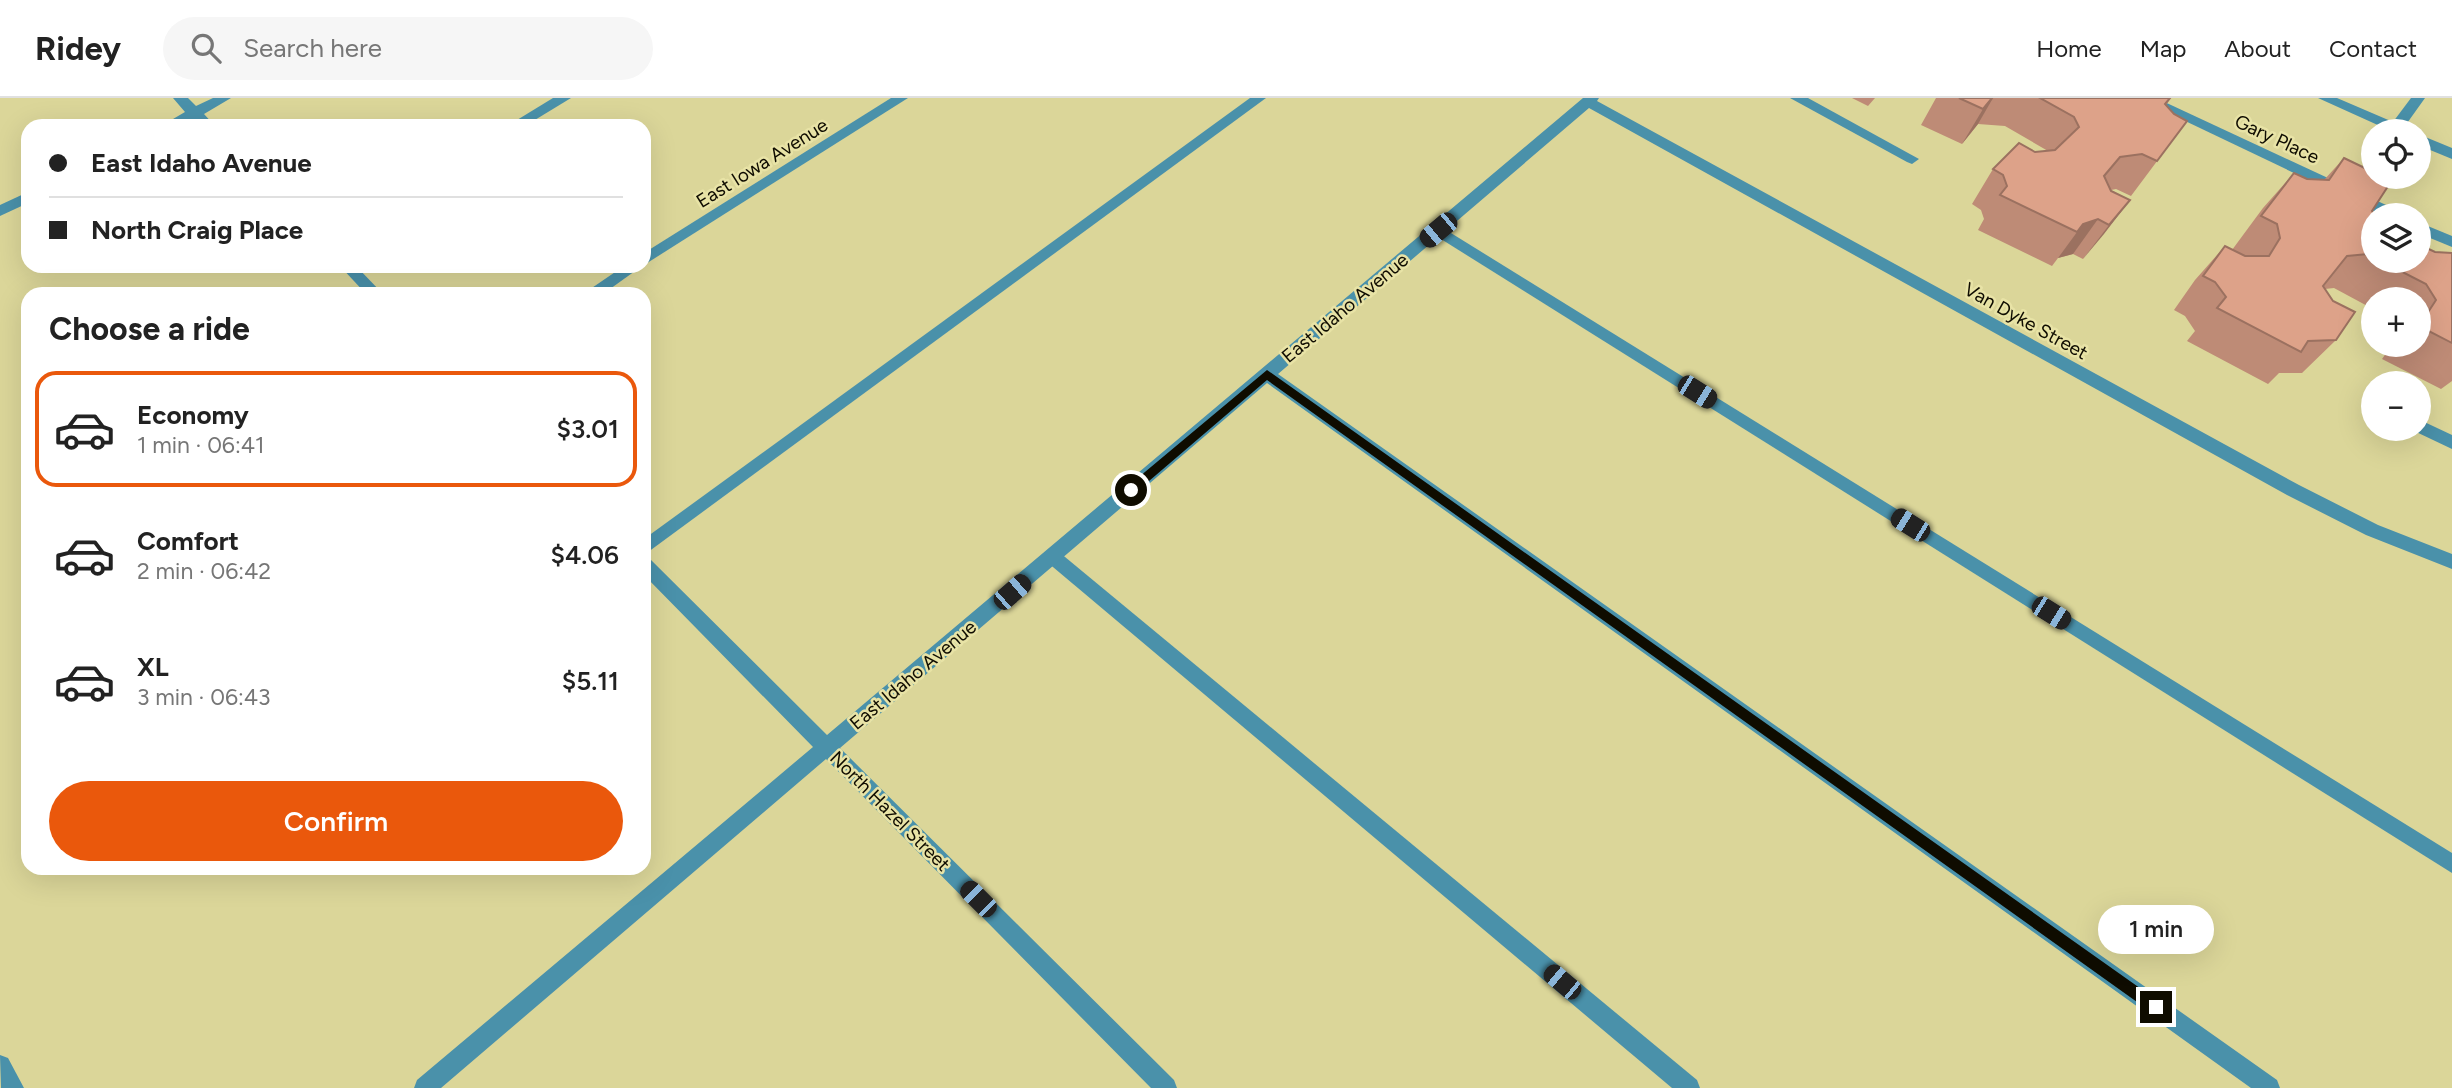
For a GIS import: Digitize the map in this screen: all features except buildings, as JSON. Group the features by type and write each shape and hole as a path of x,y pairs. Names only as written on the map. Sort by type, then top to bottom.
{"street":[{"path":"180,98 201,119"},
{"path":"183,119 224,98"},
{"path":"526,119 564,98"},
{"name":"East Iowa Avenue","path":"651,256 901,98"},
{"path":"651,543 1259,98"},
{"path":"1797,98 1912,159"},
{"name":"Gary Place","path":"2144,98 2368,203"},
{"path":"2325,98 2374,119"},
{"path":"2406,119 2418,98"},
{"name":"East Idaho Avenue","path":"425,1088 1590,100"},
{"name":"Van Dyke Street","path":"1590,100 2293,490 2372,530 2452,562"},
{"path":"2431,145 2452,154"},
{"path":"0,211 21,200"},
{"path":"1438,230 2452,864"},
{"path":"2431,233 2452,242"},
{"path":"354,273 368,287"},
{"path":"601,287 624,273"},
{"path":"1267,374 2269,1088"},
{"path":"2431,432 2452,442"},
{"path":"1053,556 1689,1088"},
{"name":"North Hazel Street","path":"651,571 1166,1088"},
{"path":"0,1066 13,1088"}],"route":[{"path":"1131,490 1267,374 2156,1007"}]}
